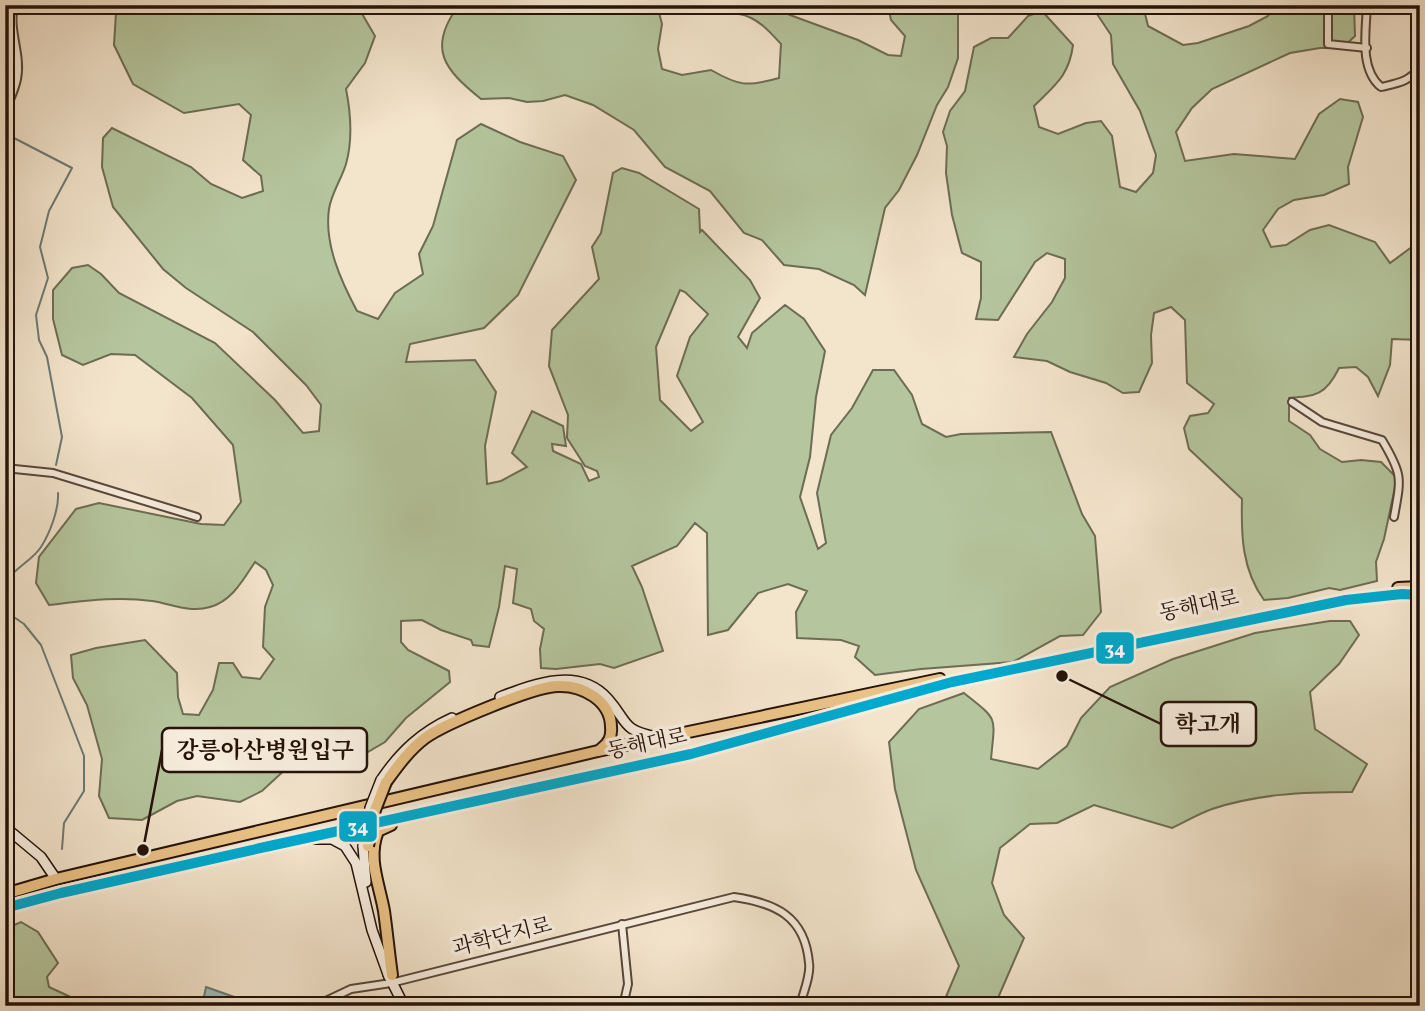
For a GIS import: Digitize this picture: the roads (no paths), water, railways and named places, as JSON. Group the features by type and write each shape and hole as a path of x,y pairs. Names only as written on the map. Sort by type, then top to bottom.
{"highway":[{"name":"동해대로","path":"5,894 56,879 598,751 1316,600 1420,587"},
{"name":"동해대로","path":"5,908 265,847 691,754 952,682 1346,600 1402,594 1420,595"},
{"path":"391,978 366,846 383,781 407,754 425,738 457,721 531,691 559,685 580,689 604,704 611,717 612,735 607,744 598,751"},
{"path":"391,978 383,909 373,864 374,841 378,831 470,803"},
{"path":"56,879 61,893"}],"street":[{"path":"5,112 18,79 11,20 14,5"},
{"path":"1328,5 1328,44 1367,48"},
{"path":"1367,5 1370,76 1381,87 1408,80 1420,67"},
{"path":"1292,402 1322,422 1382,440 1401,481 1394,517"},
{"path":"5,468 53,472 197,517"},
{"path":"383,781 394,760 412,742 435,726 524,688 560,679 585,683 608,700 630,729 660,738"},
{"path":"5,827 41,857 56,879"},
{"path":"265,847 316,839 332,839 345,846 356,863 372,930 404,1006"},
{"name":"과학단지로","path":"315,1006 351,989 391,978 734,897 763,901 784,911 802,934 810,964 800,1006"},
{"path":"622,924 628,984 623,1006"}],"water":[{"path":"206,987 260,1006 202,1006"}],"waterway":[{"path":"5,39 9,54 5,70"},
{"path":"7,133 72,168 49,211 40,247 48,278 36,315 39,340 47,357 62,437 56,465"},
{"path":"5,583 37,552 44,541 51,528 58,493"},
{"path":"5,611 24,624 41,645 84,756 84,791 64,823 62,849"}],"place":[{"name":"학고개","path":"1062,676"},
{"name":"강릉아산병원입구","path":"143,850"}]}
